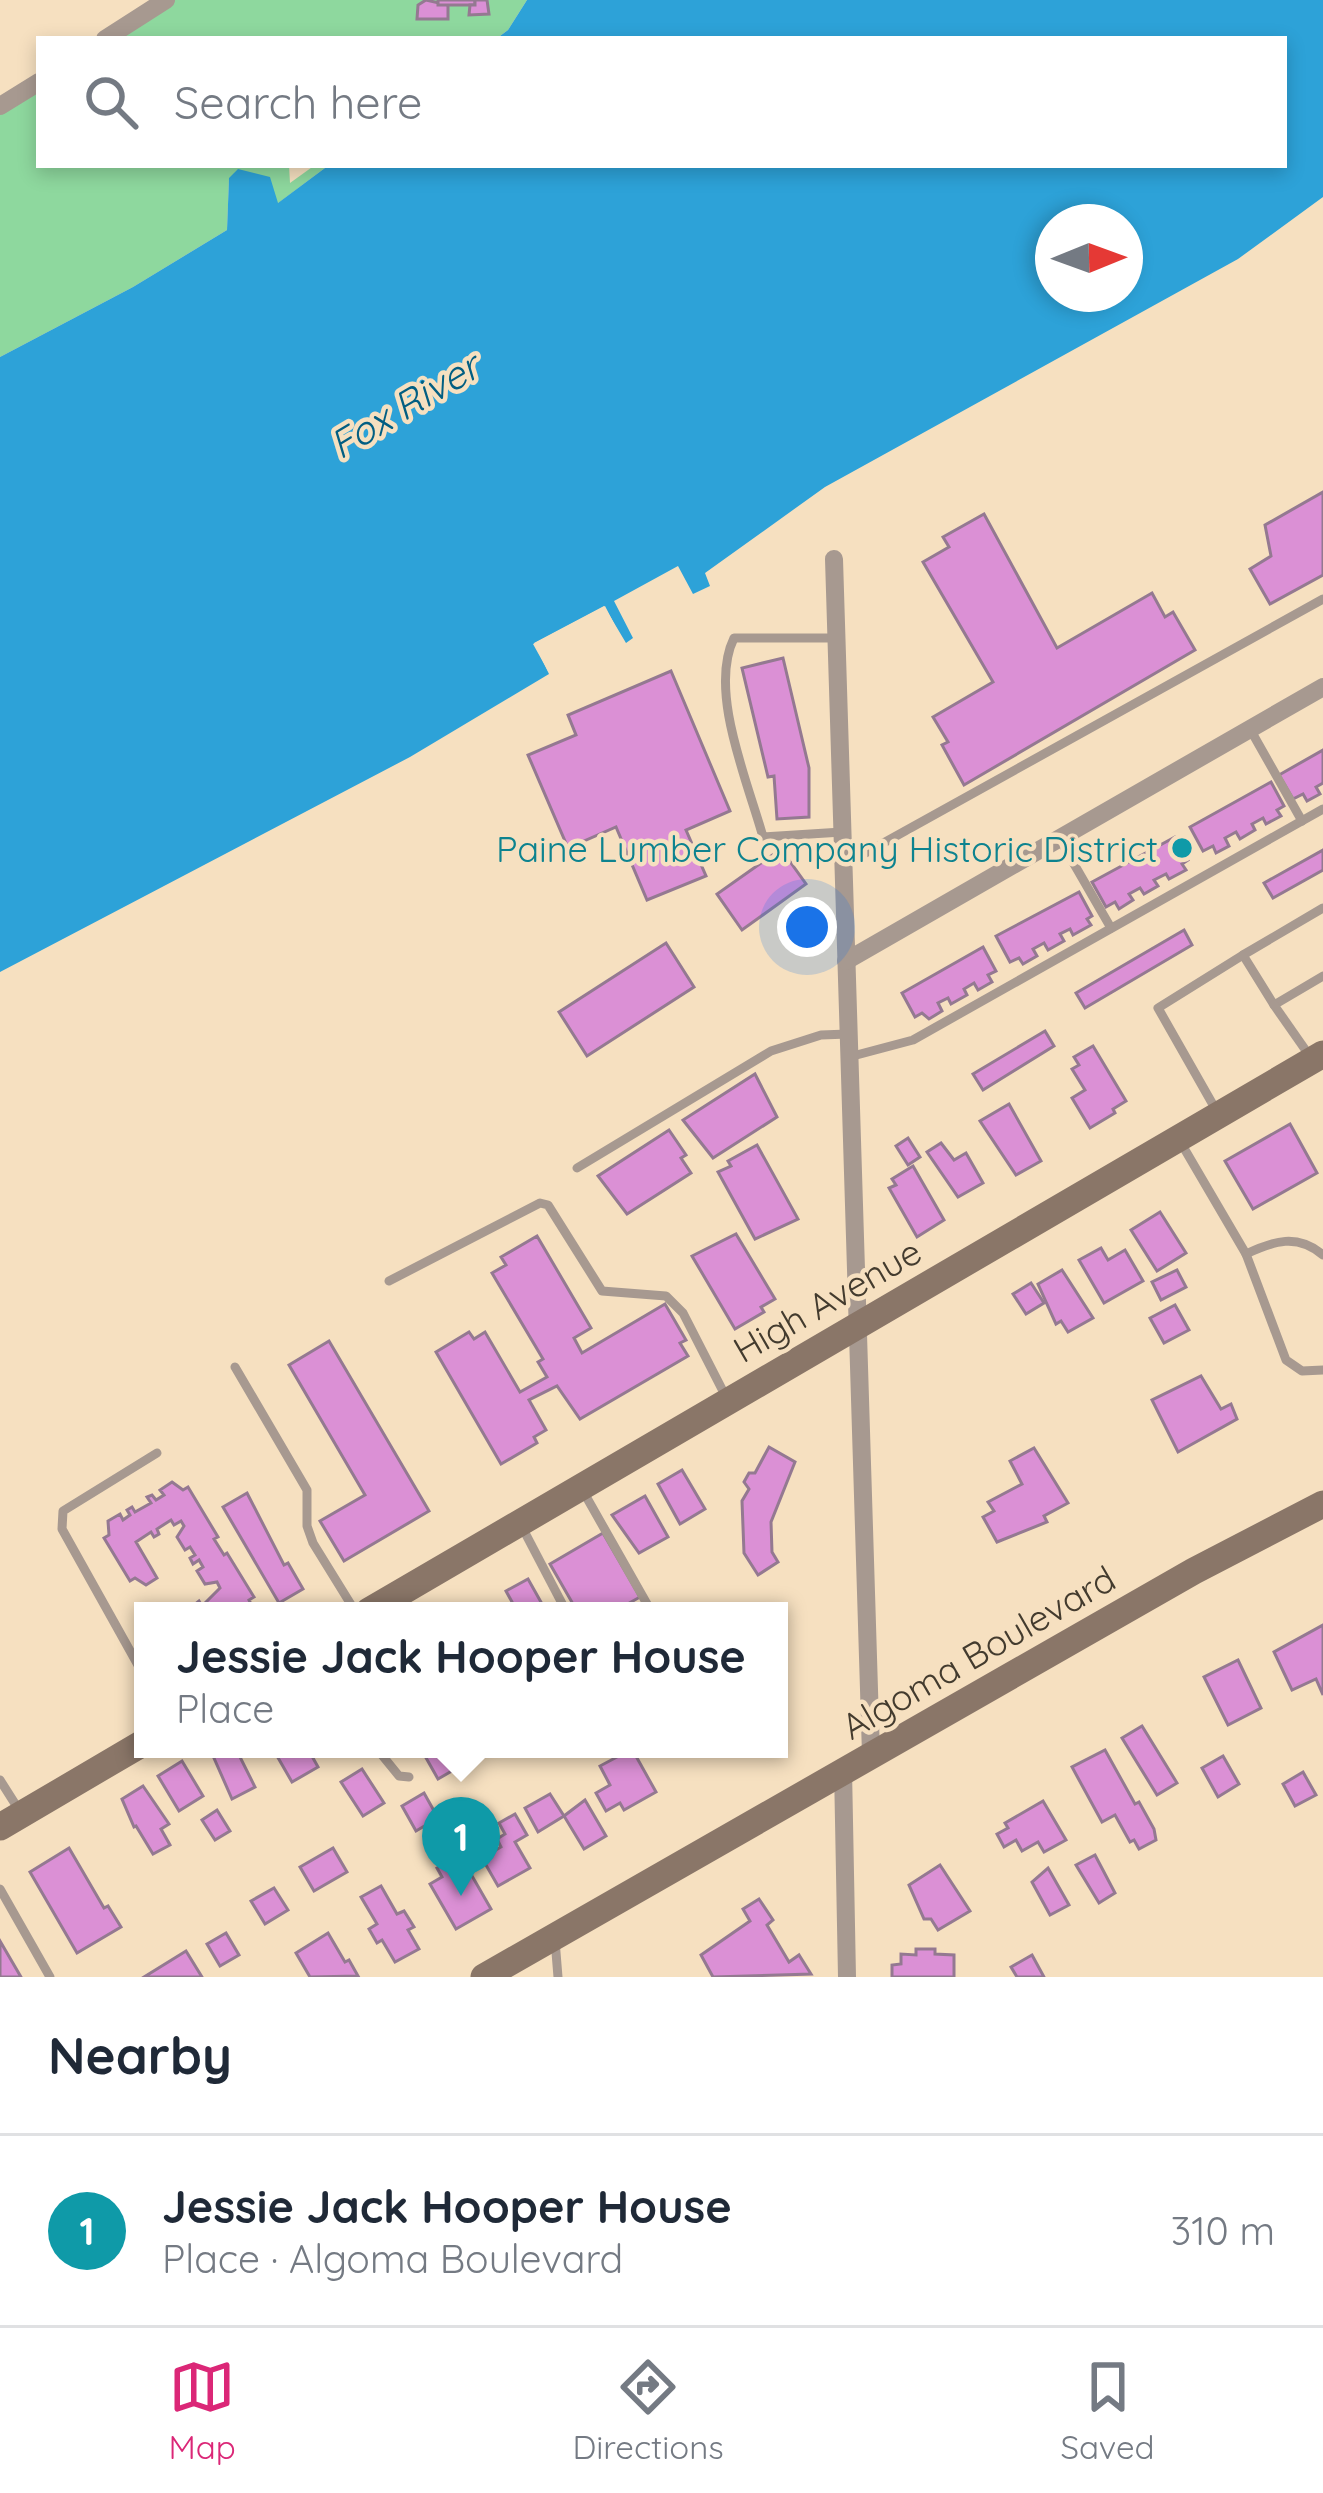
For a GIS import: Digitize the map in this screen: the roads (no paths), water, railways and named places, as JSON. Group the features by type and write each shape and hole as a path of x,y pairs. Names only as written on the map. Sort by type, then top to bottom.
{"main road":[{"name":"High Avenue","path":"384,1602 1318,1057"},
{"name":"Algoma Boulevard","path":"484,1977 1194,1570 1323,1504"},
{"path":"11,1821 134,1748"}],"street":[{"path":"110,36 166,0"},
{"path":"0,106 36,84"},
{"path":"834,559 871,1754"},
{"path":"846,961 1323,687"},
{"path":"843,1769 847,1977"}],"lane":[{"path":"842,866 1323,599"},
{"path":"836,638 734,638 727,653 726,707 763,837 842,832"},
{"path":"1250,729 1302,821"},
{"path":"849,1057 913,1040 1323,809"},
{"path":"1059,838 1111,928"},
{"path":"1219,1114 1158,1009 1323,908"},
{"path":"1243,955 1274,1005 1318,1057"},
{"path":"1274,1005 1323,976"},
{"path":"577,1168 771,1051 821,1035 848,1034"},
{"path":"1178,1138 1246,1254 1286,1360 1302,1371 1323,1370"},
{"path":"389,1281 540,1203 548,1205 602,1291 666,1296 683,1313 728,1400"},
{"path":"1246,1254 1290,1239 1310,1244 1323,1255"},
{"path":"235,1366 308,1490 307,1526 313,1543 349,1602"},
{"path":"134,1658 62,1528 63,1511 158,1453"},
{"path":"581,1486 646,1602"},
{"path":"520,1522 561,1602"},
{"path":"384,1758 399,1776 409,1777"},
{"path":"0,1780 11,1821"},
{"path":"0,1888 50,1977"},
{"path":"555,1935 558,1977"}],"water":[{"name":"Fox River","path":"527,0 1323,0 1323,197 1238,259 1143,311 1143,204 1035,204 1035,312 1142,312 825,487 705,573 710,586 693,594 678,566 614,601 633,638 626,643 604,606 534,643 549,674 410,757 0,972 0,357 133,287 227,230 229,178 238,169 270,177 278,203 325,168 1287,168 1287,36 500,36"}],"place":[{"name":"Paine Lumber Company Historic District","path":"1182,848"},
{"name":"Jessie Jack Hooper House","path":"461,1896"}]}
